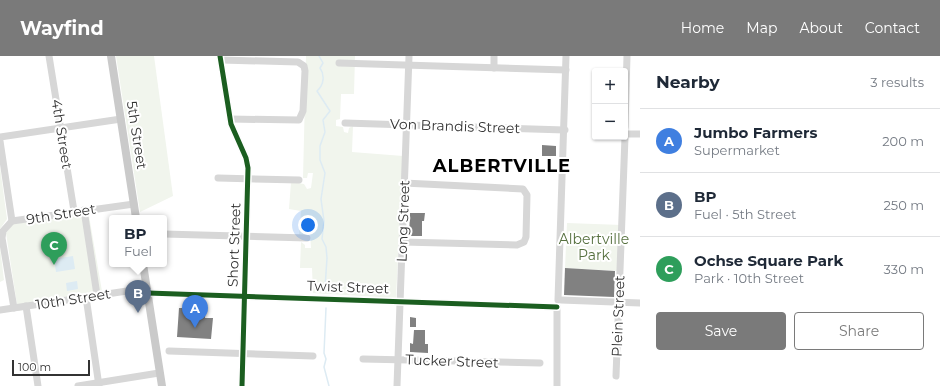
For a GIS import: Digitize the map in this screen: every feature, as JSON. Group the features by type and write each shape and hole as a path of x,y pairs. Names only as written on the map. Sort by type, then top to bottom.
{"main road":[{"name":"5th Street","path":"111,56 136,215"},
{"path":"143,267 162,386"}],"street":[{"name":"4th Street","path":"49,56 74,211"},
{"name":"Long Street","path":"398,386 409,56"},
{"path":"494,56 494,68"},
{"path":"556,386 558,319 560,303 566,56"},
{"path":"626,104 627,56"},
{"path":"221,58 298,62 304,66 305,71 303,111 299,120 230,119"},
{"name":"Short Street","path":"221,58 230,119 233,130 248,163 242,386"},
{"path":"339,63 566,70"},
{"path":"0,137 121,119"},
{"name":"Von Brandis Street","path":"344,123 565,130"},
{"path":"628,134 640,134"},
{"name":"Plein Street","path":"616,376 625,140"},
{"path":"0,141 12,221 3,231 2,238 14,308"},
{"path":"218,178 299,180"},
{"path":"403,242 521,244 525,239 527,195 523,189 404,183"},
{"name":"9th Street","path":"12,221 74,211 134,204"},
{"path":"84,210 97,295"},
{"path":"167,234 307,238"},
{"name":"Twist Street","path":"147,290 244,296 548,306 560,303 640,303"},
{"name":"10th Street","path":"0,310 97,295 147,290"},
{"path":"86,297 99,384"},
{"path":"26,306 38,386"},
{"path":"169,352 313,356"},
{"name":"Tucker Street","path":"363,359 540,364"},
{"path":"78,386 99,384 160,373"}],"green space":[{"path":"116,56 154,56 173,196 140,212"},
{"path":"306,56 355,56 354,94 341,94 340,119 336,120 336,126 343,127 344,132 348,133 349,128 353,126 352,152 403,156 396,298 313,293 312,268 300,268 301,242 305,245 305,248 311,248 310,232 305,231 305,235 299,236 301,211 289,209 291,182 304,184 307,189 311,188 313,173 308,173 307,178 303,178"},
{"path":"0,167 7,219 0,229"},
{"path":"88,210 103,297 18,311 6,233 16,220"},
{"name":"Albertville Park","path":"567,223 622,225 619,271 565,268"},
{"path":"0,247 4,280 0,282"}],"shaded area":[{"path":"73,256 75,269 56,272 54,259"},
{"path":"77,281 78,289 67,291 66,283"}],"building":[{"path":"542,145 556,146 556,156 542,156"},
{"path":"410,213 425,213 424,221 422,221 422,236 409,236"},
{"path":"565,268 615,271 614,297 564,295"},
{"path":"195,300 206,301 205,318 213,318 211,339 177,337 179,308 194,308"},
{"path":"410,317 416,318 416,327 410,327"},
{"path":"414,330 425,330 425,344 428,344 428,353 410,352 410,343 413,344"}],"waterway":[{"path":"319,56 323,63 320,68 323,74 323,80 317,91 330,111 323,120 325,132 320,146 320,160 325,173 321,199 324,221 322,239 326,247 327,258 325,288"},
{"path":"326,308 324,353 326,359 324,367 329,386"}],"cycle path":[{"path":"220,56 231,124 246,158 248,168 242,386"},
{"path":"148,293 557,307"}],"place":[{"name":"Ochse Square Park","path":"54,265"},
{"name":"BP","path":"138,313"},
{"name":"Jumbo Farmers","path":"195,328"}],"district":[{"name":"ALBERTVILLE","path":"502,166"}]}
